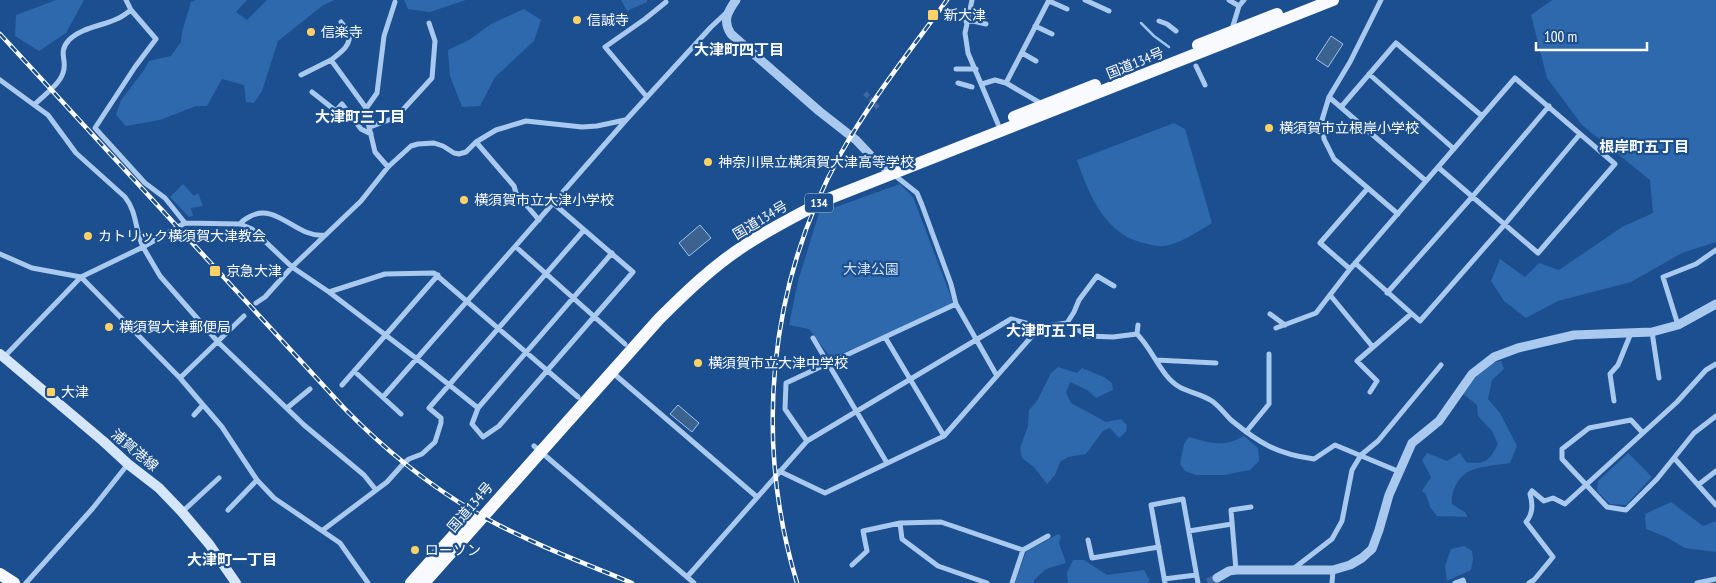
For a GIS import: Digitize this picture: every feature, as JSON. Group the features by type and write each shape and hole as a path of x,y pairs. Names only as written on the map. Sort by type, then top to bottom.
{"highway":[{"name":"国道134号","path":"411,583 659,319 691,287 746,244 828,199 998,124 1312,0"},
{"name":"国道134号","path":"424,583 537,449 578,397 659,307 713,259 743,237 824,191 889,171 1333,0"},
{"path":"0,574 14,583"}],"main road":[{"name":"浦賀港線","path":"1,357 159,488 182,512 208,544 236,583"}],"street":[{"path":"126,0 156,40 135,67 95,128 144,183 165,198 185,223"},
{"path":"383,397 626,120 727,13 736,0"},
{"path":"972,0 964,33 968,53 998,124"},
{"path":"1006,82 1049,0 1066,9"},
{"path":"1085,0 1109,11"},
{"path":"1229,0 1239,6"},
{"path":"1231,32 1239,6 1244,0"},
{"path":"1381,0 1350,62 1329,97 1322,120 1324,139 1334,159 1398,214"},
{"path":"366,108 377,93 384,36 395,2"},
{"path":"647,97 605,47 666,2"},
{"path":"35,104 62,77 64,70 63,49 70,39 80,33 119,18 132,10"},
{"path":"727,13 728,29 736,39 845,131 874,160 917,194 951,284 956,304 997,376"},
{"path":"966,22 973,21 986,24"},
{"path":"301,75 331,60 348,47 350,34 341,22"},
{"path":"1159,22 1167,24 1176,31"},
{"path":"370,127 394,118 432,78 435,41 429,24"},
{"path":"1035,26 1052,34"},
{"path":"1340,107 1396,43 1482,116"},
{"path":"1022,54 1036,61"},
{"path":"331,60 366,108 375,152 388,167"},
{"path":"1196,66 1204,85"},
{"path":"956,70 976,69"},
{"path":"1368,74 1454,149"},
{"path":"1276,328 1316,313 1355,263 1515,78 1616,164 1538,253 1439,168"},
{"path":"0,80 48,115 76,153 125,197 132,206 139,240 160,276 218,342 304,425 364,475 376,490"},
{"path":"982,84 995,80 1006,82 1043,105"},
{"path":"958,82 972,87"},
{"path":"312,92 336,111 342,104 362,129 371,134"},
{"path":"1329,97 1426,181"},
{"path":"1387,293 1549,106"},
{"path":"256,304 361,201 388,167 406,150 418,144 434,143 460,154 466,152 476,142 496,130 526,121 582,127 626,120"},
{"path":"1355,263 1420,321 1505,224 1580,134"},
{"path":"476,142 514,186 516,193 539,220"},
{"path":"1350,269 1320,243 1368,188"},
{"path":"553,203 612,253 633,272 499,426 483,437 472,424 478,408 612,253"},
{"path":"240,224 255,213 262,212 276,216 311,234 325,236"},
{"path":"1,357 81,277 143,247 185,223 240,224 252,229 292,267 329,292 417,358 478,408"},
{"path":"323,530 386,482 409,459 422,454 435,442 441,418 429,408 547,275 584,230"},
{"path":"516,247 625,344"},
{"path":"1678,325 1664,276 1696,264 1716,250"},
{"path":"0,254 32,268 81,277 180,378 222,427 257,480 274,498 340,543 368,583"},
{"path":"329,292 385,274 434,273 578,397"},
{"path":"342,385 438,275"},
{"path":"1067,323 1079,300 1097,276 1114,286"},
{"path":"1330,295 1372,346"},
{"path":"807,440 785,409 785,384 956,304"},
{"path":"1217,578 1236,570 1333,570 1350,565 1372,549 1390,495 1412,443 1438,421 1472,374 1494,357 1518,348 1574,335 1652,332 1678,325 1716,304"},
{"path":"1270,314 1285,325"},
{"path":"1370,392 1377,381 1357,360 1411,314"},
{"path":"180,378 244,316"},
{"path":"687,576 807,440 1011,319 1040,327 1067,323 1088,336 1113,337 1137,334"},
{"path":"1137,334 1138,325"},
{"path":"779,471 825,493 944,436 1040,327"},
{"path":"1614,401 1610,374 1618,365 1631,332"},
{"path":"1652,332 1658,378"},
{"path":"1137,334 1147,344 1166,375 1178,387 1210,400 1258,442 1273,449 1306,458 1314,458 1335,445 1400,472"},
{"path":"885,336 944,436"},
{"path":"813,338 887,463"},
{"path":"1246,432 1269,404 1269,354"},
{"path":"1156,360 1216,363"},
{"path":"1529,583 1536,581 1553,557 1526,522 1530,518 1533,503 1530,494 1532,490 1544,501 1554,498 1565,504 1677,402 1706,370 1716,364"},
{"path":"1292,569 1337,532 1342,521 1352,470 1360,456 1378,442 1441,365"},
{"path":"354,371 401,414"},
{"path":"611,371 757,496"},
{"path":"287,408 310,388"},
{"path":"194,415 203,405"},
{"path":"1642,432 1631,420 1589,428 1562,449 1562,459 1607,508 1626,510 1657,479 1694,434 1716,416"},
{"path":"537,449 694,583"},
{"path":"1674,459 1716,505"},
{"path":"26,583 93,508 128,464"},
{"path":"1698,485 1716,470"},
{"path":"182,512 219,478"},
{"path":"228,510 257,480"},
{"path":"1196,574 1165,581 1151,505 1183,499 1198,583"},
{"path":"1236,570 1231,510 1251,507"},
{"path":"852,565 867,551 862,531 900,523 941,522 1022,550"},
{"path":"900,523 902,539 938,566 987,583"},
{"path":"1189,531 1232,524"},
{"path":"1012,583 1022,550 1048,536"},
{"path":"1088,540 1092,558 1159,547"},
{"path":"1332,583 1333,570"},
{"path":"1455,583 1463,580 1464,583"},
{"path":"1697,583 1716,580"}],"green space":[{"path":"56,0 84,0 66,33 39,51 15,36 16,15"},
{"path":"196,0 247,0 236,12 247,20 267,0 334,0 322,6 278,41 262,91 254,103 246,102 244,85 222,79 207,106 196,106 160,120 126,126 116,115 121,100 149,61 171,56 181,42 191,2"},
{"path":"404,0 466,0 430,12 408,9"},
{"path":"621,0 647,0 647,2 627,11"},
{"path":"1552,0 1716,0 1716,242 1682,253 1631,282 1558,301 1526,318 1504,301 1491,281 1500,259 1525,277 1539,263 1559,270 1622,227 1653,213 1650,180 1582,125 1547,78 1531,15"},
{"path":"524,9 541,20 534,41 495,77 480,106 462,107 450,76 448,50 469,40 491,24"},
{"path":"1174,123 1185,129 1212,223 1182,240 1169,245 1157,246 1133,240 1110,224 1094,201 1077,160"},
{"path":"183,184 194,196 198,193 203,206 191,208 193,216 189,217 170,197"},
{"name":"大津公園","path":"900,184 913,197 954,305 831,358 809,329 789,325 798,281 819,213"},
{"path":"1501,361 1504,369 1492,380 1488,399 1500,413 1517,446 1510,463 1474,469 1462,476 1452,495 1452,504 1466,513 1467,517 1437,516 1430,507 1426,494 1422,491 1431,477 1422,460 1427,453 1447,461 1460,453 1466,462 1478,463 1489,458 1498,444 1492,431 1478,416 1477,405 1463,394 1484,369"},
{"path":"1058,367 1077,373 1082,368 1104,377 1112,383 1113,390 1096,398 1087,390 1070,382 1066,393 1071,403 1106,422 1121,419 1127,425 1126,432 1119,438 1110,428 1103,431 1086,454 1068,457 1060,462 1055,475 1047,484 1034,467 1022,458 1020,448 1028,426 1029,410 1037,401 1051,373"},
{"path":"1244,436 1258,448 1259,461 1250,470 1224,475 1196,475 1185,471 1180,464 1184,444 1189,437 1223,443"},
{"path":"1628,453 1652,477 1626,505 1610,504 1597,491 1598,481"},
{"path":"1671,502 1703,526 1716,521 1716,552 1685,548 1666,537 1646,529 1645,514"},
{"path":"1058,534 1061,536 1059,543 1066,563 1046,569 1034,580 1034,583 1015,583 1026,552"},
{"path":"1464,546 1472,551 1471,570 1447,581 1445,566 1451,549"},
{"path":"1073,560 1084,560 1107,575 1144,570 1150,581 1147,583 1068,583 1067,573"}],"shaded area":[{"path":"1331,36 1343,44 1328,67 1316,59"},
{"path":"700,225 711,238 689,256 679,243"},
{"path":"678,405 699,423 692,432 670,414"}],"waterway":[{"path":"1141,23 1169,47"}],"tunnel":[{"path":"865,93 878,108"},
{"path":"1208,583 1217,578"}],"railway":[{"path":"797,583 784,529 775,475 773,420 775,365 783,311 797,257 816,205 840,155 864,115 947,0"},
{"path":"0,34 345,409 395,456 450,497 489,520 542,546 632,583"}],"place":[{"name":"新大津","path":"933,15"},
{"name":"信誠寺","path":"577,20"},
{"name":"信楽寺","path":"311,32"},
{"name":"横須賀市立根岸小学校","path":"1269,128"},
{"name":"神奈川県立横須賀大津高等学校","path":"708,162"},
{"name":"横須賀市立大津小学校","path":"464,200"},
{"name":"カトリック横須賀大津教会","path":"88,236"},
{"name":"京急大津","path":"215,271"},
{"name":"横須賀大津郵便局","path":"109,327"},
{"name":"横須賀市立大津中学校","path":"698,363"},
{"name":"大津","path":"51,392"},
{"name":"ローソン","path":"415,550"}],"district":[{"name":"大津町四丁目","path":"739,50"},
{"name":"大津町三丁目","path":"360,117"},
{"name":"根岸町五丁目","path":"1644,147"},
{"name":"大津町五丁目","path":"1051,331"},
{"name":"大津町一丁目","path":"232,560"}]}
